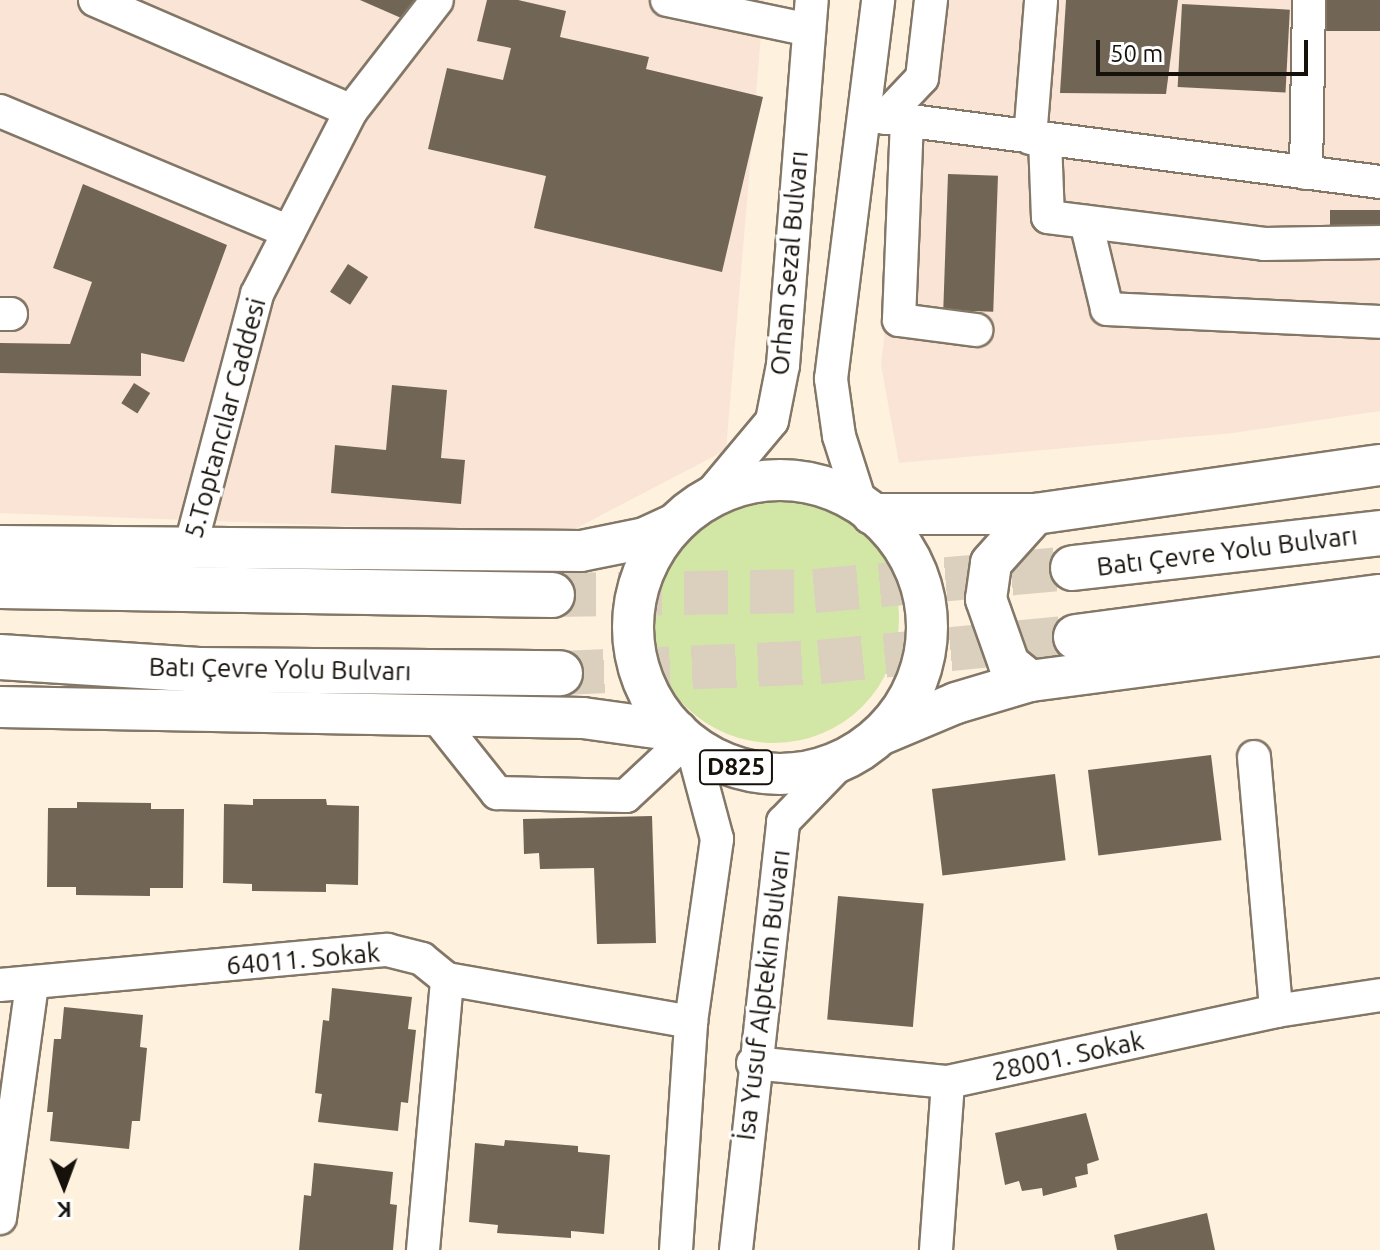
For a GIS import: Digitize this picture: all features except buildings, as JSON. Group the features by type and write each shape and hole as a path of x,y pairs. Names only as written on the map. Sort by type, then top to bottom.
{"highway":[{"name":"Batı Çevre Yolu Bulvarı","path":"1073,568 1380,533"},
{"path":"0,586 552,595"},
{"path":"1076,637 1380,597"},
{"name":"Batı Çevre Yolu Bulvarı","path":"0,657 199,670 560,673"}],"main road":[{"name":"D825","path":"866,509 1035,514 1380,465"},
{"name":"D825","path":"0,546 189,552 581,551 645,538 743,485 783,480 824,487 866,509 895,535 917,572 927,615 919,672 909,699 882,734"},
{"name":"D825","path":"685,739 641,678 632,636 636,593 652,554 690,512"},
{"path":"1030,681 1009,664 986,599 991,563 1035,514"},
{"name":"D825","path":"0,707 119,705 583,718 685,739 726,765 765,774 803,773 841,762 882,734 956,703 1030,681 1380,635"}],"street":[{"path":"95,0 351,111"},
{"name":"5.Toptancılar Caddesi","path":"189,552 257,294 351,111 437,0"},
{"path":"667,0 810,15"},
{"name":"Orhan Sezal Bulvarı","path":"866,509 839,436 831,379 885,118 878,0"},
{"path":"931,0 922,78 885,118 899,320 976,330"},
{"path":"1041,0 1038,139 1048,217 1264,244 1380,242"},
{"path":"1306,173 1309,0"},
{"name":"Orhan Sezal Bulvarı","path":"690,512 772,421 783,365 810,15"},
{"path":"0,111 289,232"},
{"path":"885,118 1380,182"},
{"path":"1086,222 1107,309 1380,322"},
{"path":"435,715 497,793 626,796 685,739 717,839 691,1022 676,1250"},
{"path":"1254,757 1276,1011"},
{"name":"İsa Yusuf Alptekin Bulvarı","path":"736,1250 753,1063 783,822 841,762"},
{"name":"64011. Sokak","path":"0,985 387,950 422,959 447,979 691,1022"},
{"path":"423,1250 447,979"},
{"path":"0,1218 32,983"},
{"name":"28001. Sokak","path":"753,1063 948,1082 1276,1011 1380,995"},
{"path":"936,1250 948,1082"}],"shaded area":[{"path":"0,0 764,0 726,450 565,534 0,513"},
{"path":"922,0 1380,0 1380,411 1233,433 899,463 881,365"}],"green space":[{"path":"774,493 822,503 843,514 862,530 878,549 889,570 899,618 889,666 878,687 862,706 843,722 822,733 774,743 726,733 705,722 686,706 670,687 659,666 649,618 659,570 670,549 686,530 705,514 726,503"}],"tunnel":[{"path":"552,595 814,591 1073,568"},
{"path":"560,673 819,662 1076,637"}]}
